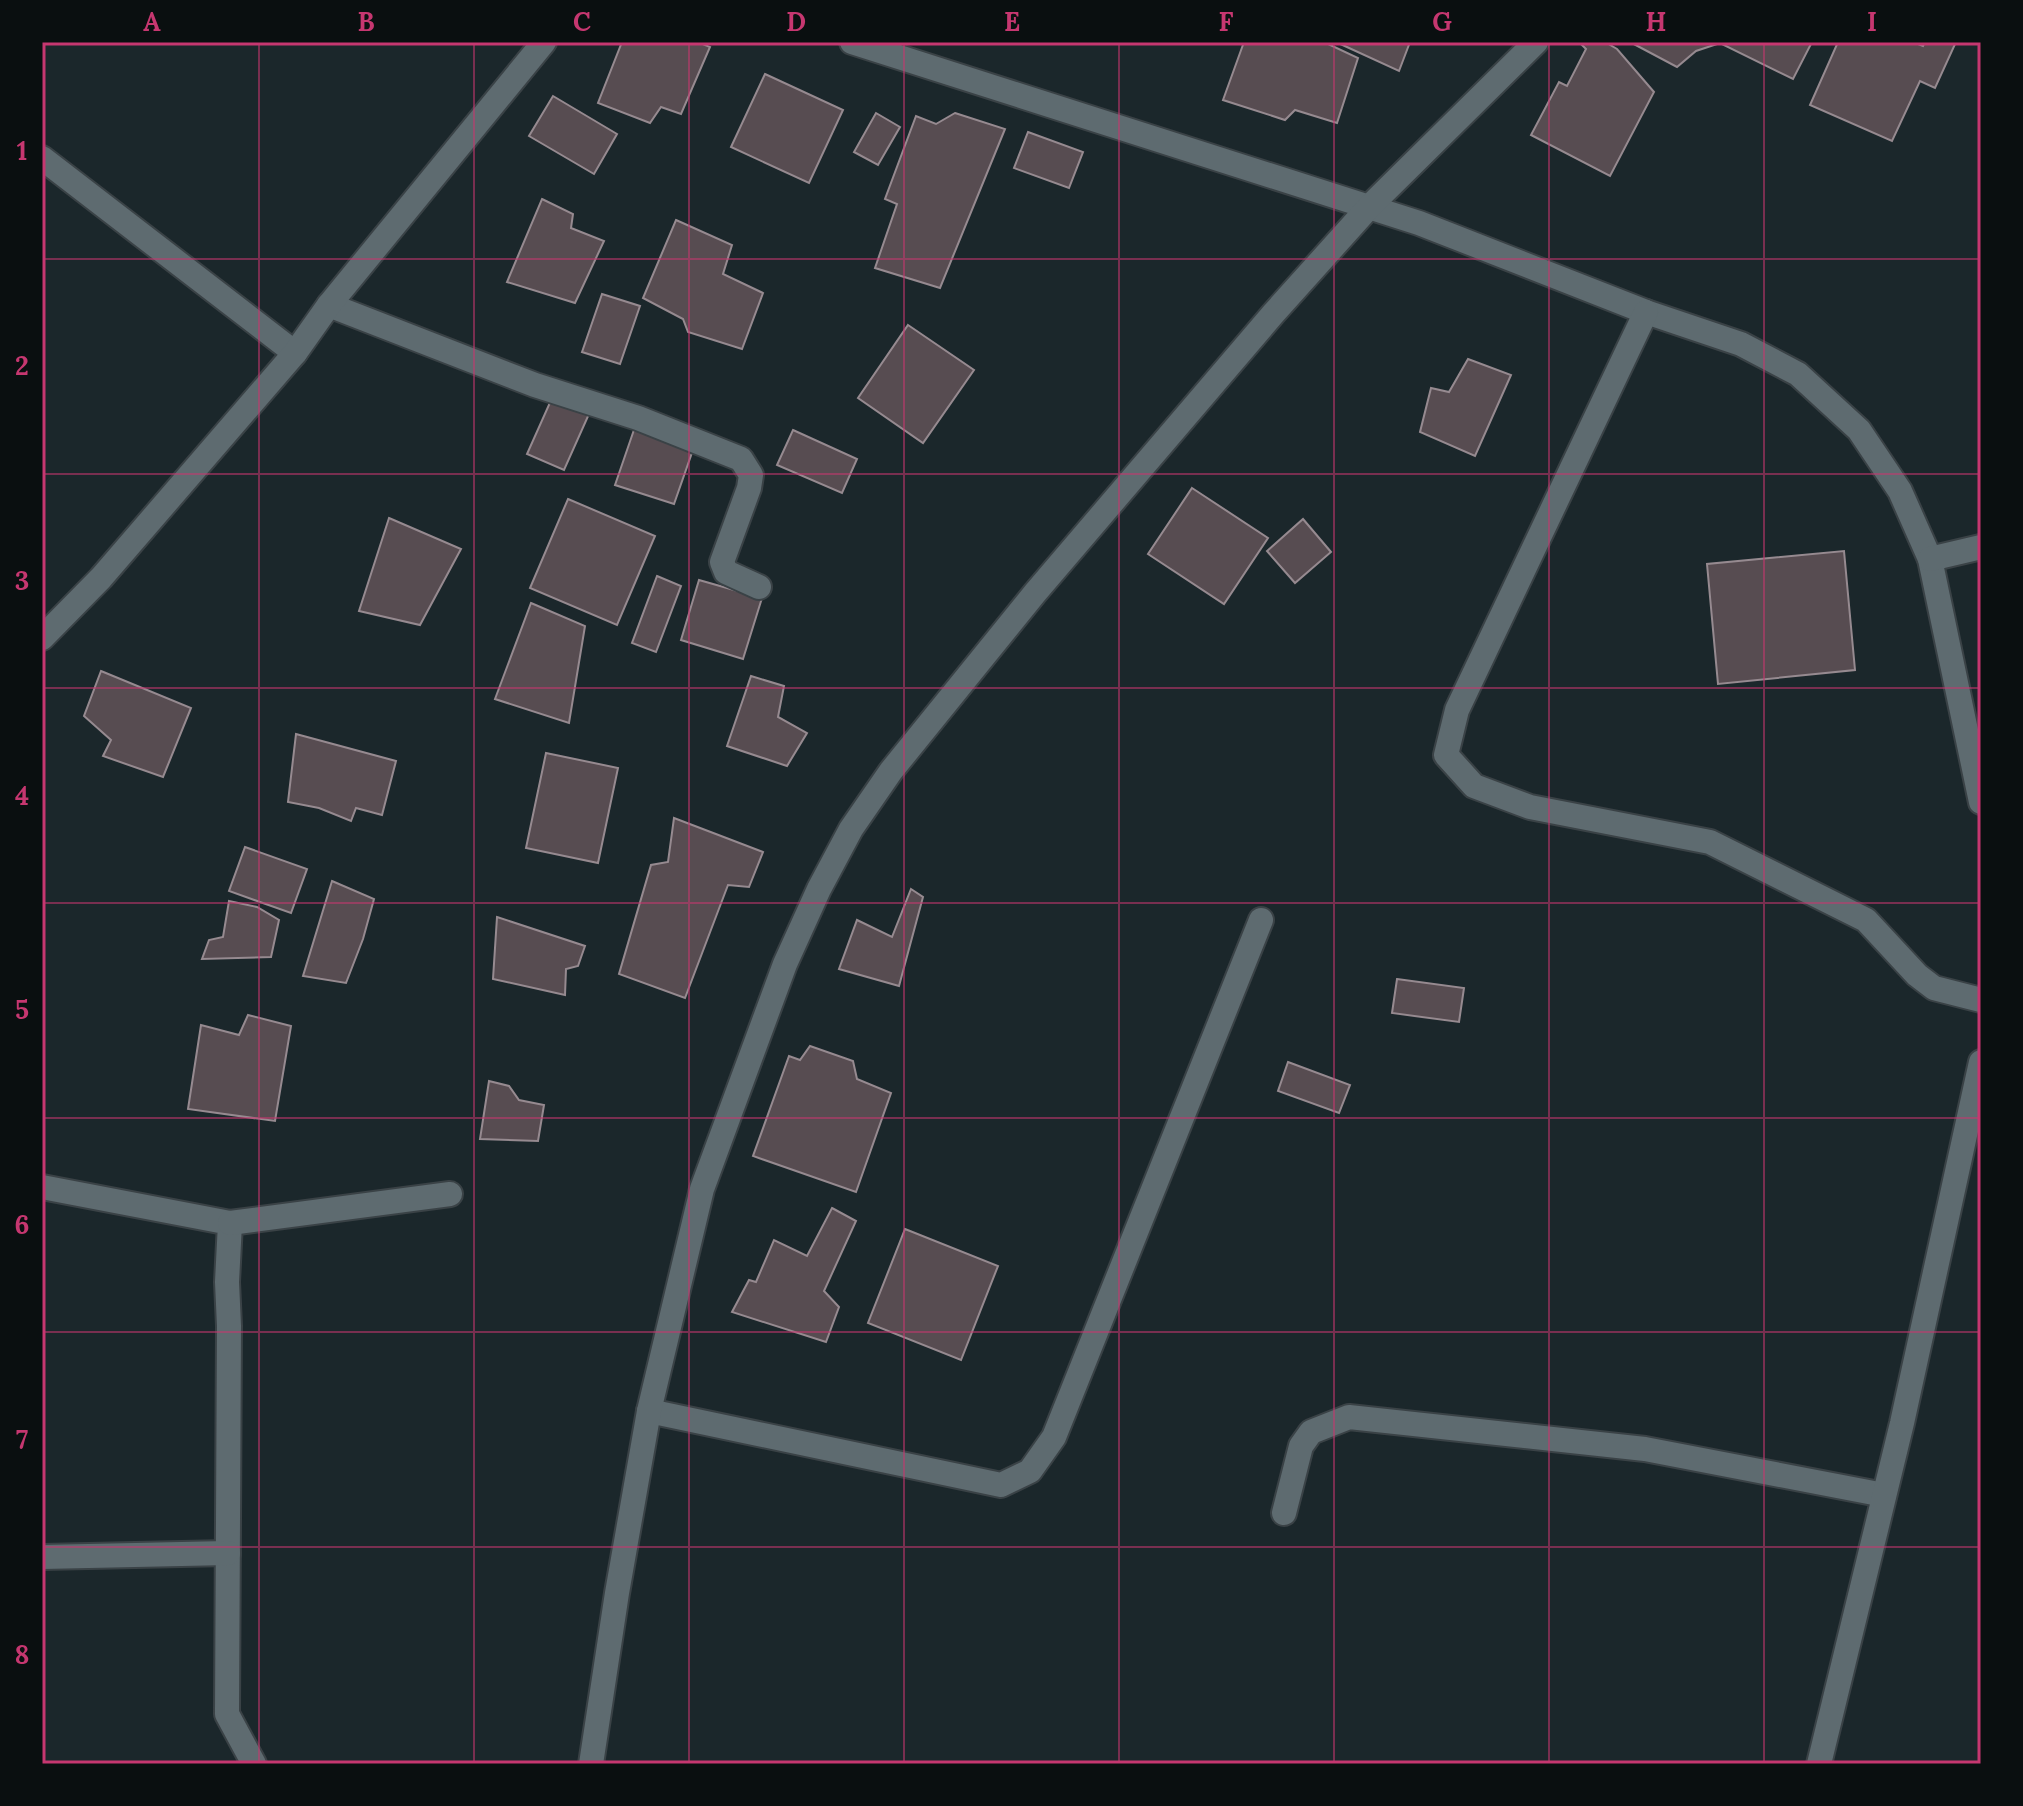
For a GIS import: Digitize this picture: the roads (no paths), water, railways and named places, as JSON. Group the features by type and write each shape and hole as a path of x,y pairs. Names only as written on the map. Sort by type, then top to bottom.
{"street":[{"path":"42,638 101,578 295,353 329,305 544,42"},
{"path":"852,42 1419,223 1646,312 1741,344 1798,374 1859,430 1900,491 1930,559 1981,802"},
{"path":"591,1764 649,1411 702,1189 785,964 851,829 891,771 1035,593 1273,314 1369,207 1536,42"},
{"path":"42,158 295,353"},
{"path":"329,305 535,385 638,418 741,459 751,475 749,488 722,562 726,572 759,587"},
{"path":"1646,312 1457,710 1446,755 1474,786 1530,807 1710,842 1866,920 1917,975 1934,988 1981,1000"},
{"path":"1930,559 1981,547"},
{"path":"649,1411 1001,1485 1030,1471 1054,1437 1261,920"},
{"path":"1819,1764 1972,1143 1981,1062"},
{"path":"42,1187 230,1223 450,1194"},
{"path":"230,1223 227,1282 227,1714 254,1764"},
{"path":"1284,1513 1301,1446 1311,1432 1349,1417 1645,1449 1884,1495"},
{"path":"42,1557 228,1553"}]}
